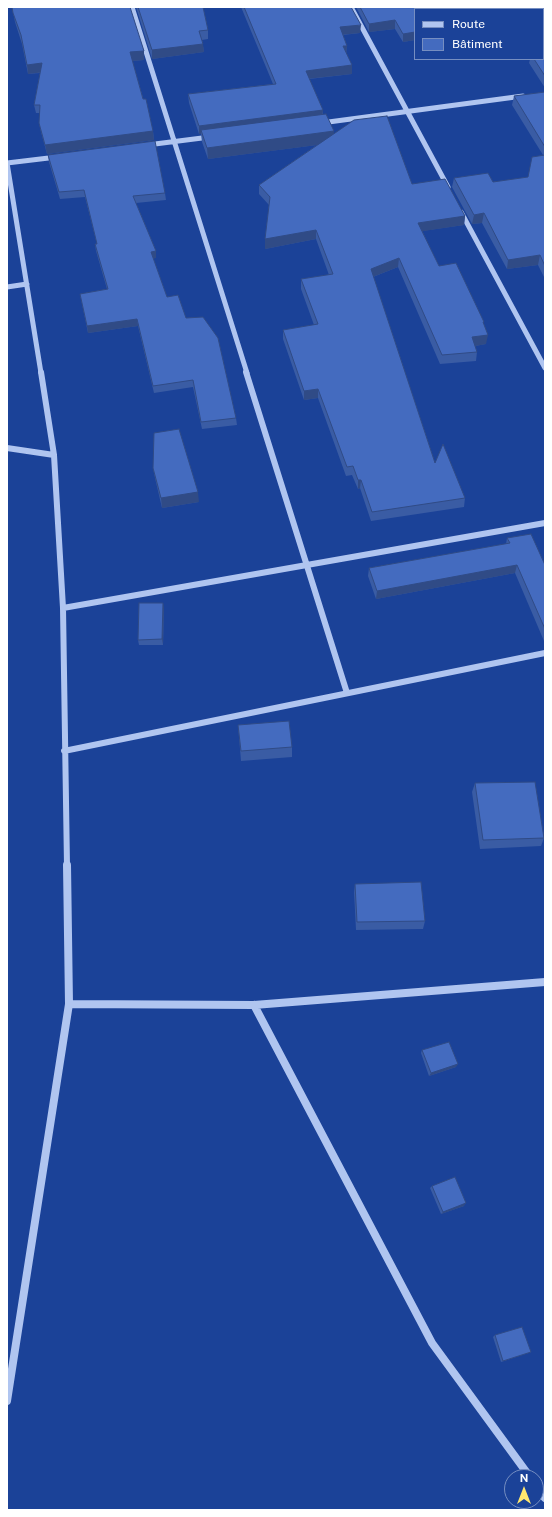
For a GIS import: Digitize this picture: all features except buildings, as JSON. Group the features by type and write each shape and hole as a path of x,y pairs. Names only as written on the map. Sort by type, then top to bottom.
{"street":[{"path":"132,7 347,693"},
{"path":"351,7 452,195"},
{"path":"314,124 530,96"},
{"path":"143,145 213,136"},
{"path":"7,1402 69,1004 63,608 54,455 7,163 60,156"},
{"path":"460,209 545,368"},
{"path":"7,287 27,284"},
{"path":"7,448 54,455"},
{"path":"63,608 545,523"},
{"path":"64,751 545,653"},
{"path":"69,1004 254,1005 545,982"},
{"path":"254,1005 432,1343 524,1469"}]}
